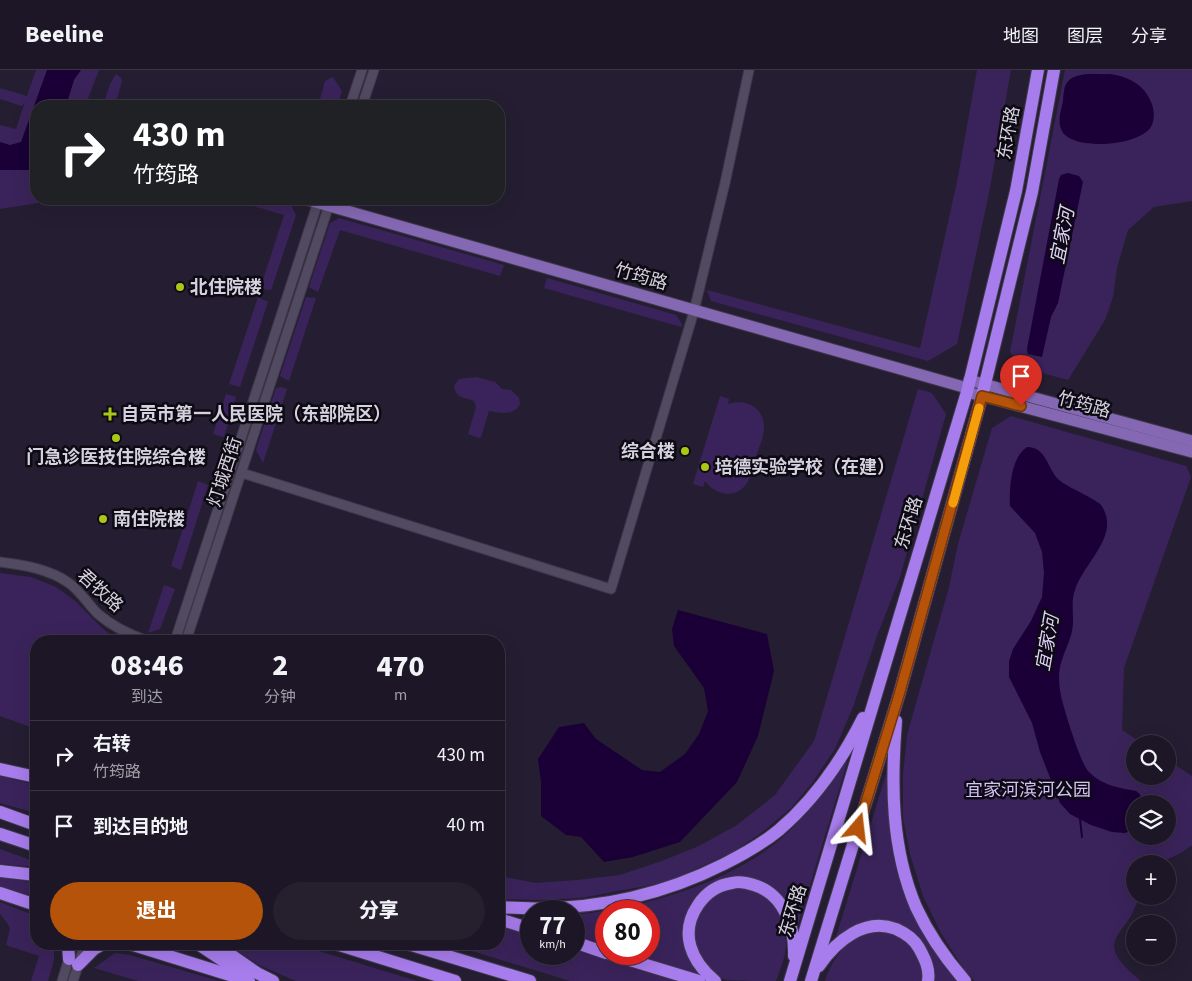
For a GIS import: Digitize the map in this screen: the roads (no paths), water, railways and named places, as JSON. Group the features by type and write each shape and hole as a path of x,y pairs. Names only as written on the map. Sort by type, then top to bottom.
{"highway":[{"name":"东环路","path":"792,975 968,386 1016,191 1038,70"},
{"name":"东环路","path":"812,977 899,695 984,390 1032,192 1054,70"},
{"path":"505,908 576,907 660,892 702,875 751,850 779,830 806,803 850,744 878,689"},
{"path":"899,695 893,754 896,832 902,864 917,908 932,935 964,981"},
{"path":"0,769 30,775"},
{"path":"0,812 30,823"},
{"path":"0,834 30,844"},
{"path":"0,871 30,874"},
{"path":"822,879 840,885"},
{"path":"715,981 702,968 692,953 688,936 689,922 705,895 720,886 734,882 763,888 783,907 793,938 792,975"},
{"path":"0,893 30,904"},
{"path":"505,921 520,926"},
{"path":"812,977 830,952 843,939 856,930 874,926 888,926 904,933 917,944 927,961 928,981"},
{"path":"70,950 73,962 92,950"},
{"path":"149,950 249,981"},
{"path":"207,950 254,981"},
{"path":"224,950 257,973 274,981"},
{"path":"355,950 455,981"},
{"path":"428,950 530,981"},
{"path":"646,965 699,981"}],"main road":[{"name":"竹筠路","path":"338,205 694,310 968,386 1192,441"},
{"name":"竹筠路","path":"984,390 1192,452"}],"street":[{"path":"352,100 362,70"},
{"path":"364,100 374,70"},
{"path":"242,473 611,589 694,310 725,183 749,70"},
{"name":"灯城西街","path":"188,635 242,473 323,205"},
{"name":"灯城西街","path":"177,635 323,205"},
{"name":"君牧路","path":"0,562 31,567 60,577 75,587 97,612 115,627 134,635"},
{"path":"73,981 74,950"},
{"path":"62,981 81,950"}],"water":[{"path":"47,70 81,70 74,80 68,100 36,100"},
{"path":"1110,74 1132,80 1145,91 1153,106 1154,117 1152,125 1146,132 1136,138 1122,142 1093,144 1069,138 1062,131 1060,124 1065,86 1068,81 1079,75"},
{"path":"30,117 30,170 0,170 0,142 10,145 21,142"},
{"path":"1068,173 1079,176 1083,182 1058,303 1051,317 1042,357 1028,354 1027,349 1059,179 1061,175"},
{"path":"1027,447 1039,451 1059,480 1101,505 1106,516 1107,527 1104,538 1075,590 1072,631 1060,665 1059,682 1071,729 1081,758 1088,771 1105,783 1136,791 1140,795 1126,795 1125,833 1112,832 1091,825 1070,814 1060,803 1040,752 1032,723 1009,677 1009,661 1013,649 1031,621 1042,597 1044,573 1042,552 1035,533 1010,506 1012,474 1017,458"},
{"path":"678,610 767,634 774,671 758,736 737,782 680,842 633,857 604,862 581,837 566,835 541,816 541,782 538,759 559,727 584,723 596,739 642,770 660,772 685,754 699,734 708,711 704,688 674,646 672,629"}],"waterway":[{"name":"宜家河","path":"1080,819 1082,837"}],"place":[{"name":"北住院楼","path":"180,287"},
{"name":"自贡市第一人民医院（东部院区）","path":"110,414"},
{"name":"门急诊医技住院综合楼","path":"116,438"},
{"name":"综合楼","path":"685,451"},
{"name":"培德实验学校（在建）","path":"705,467"},
{"name":"南住院楼","path":"103,519"}],"park label":[{"name":"宜家河滨河公园","path":"1028,790"}]}
